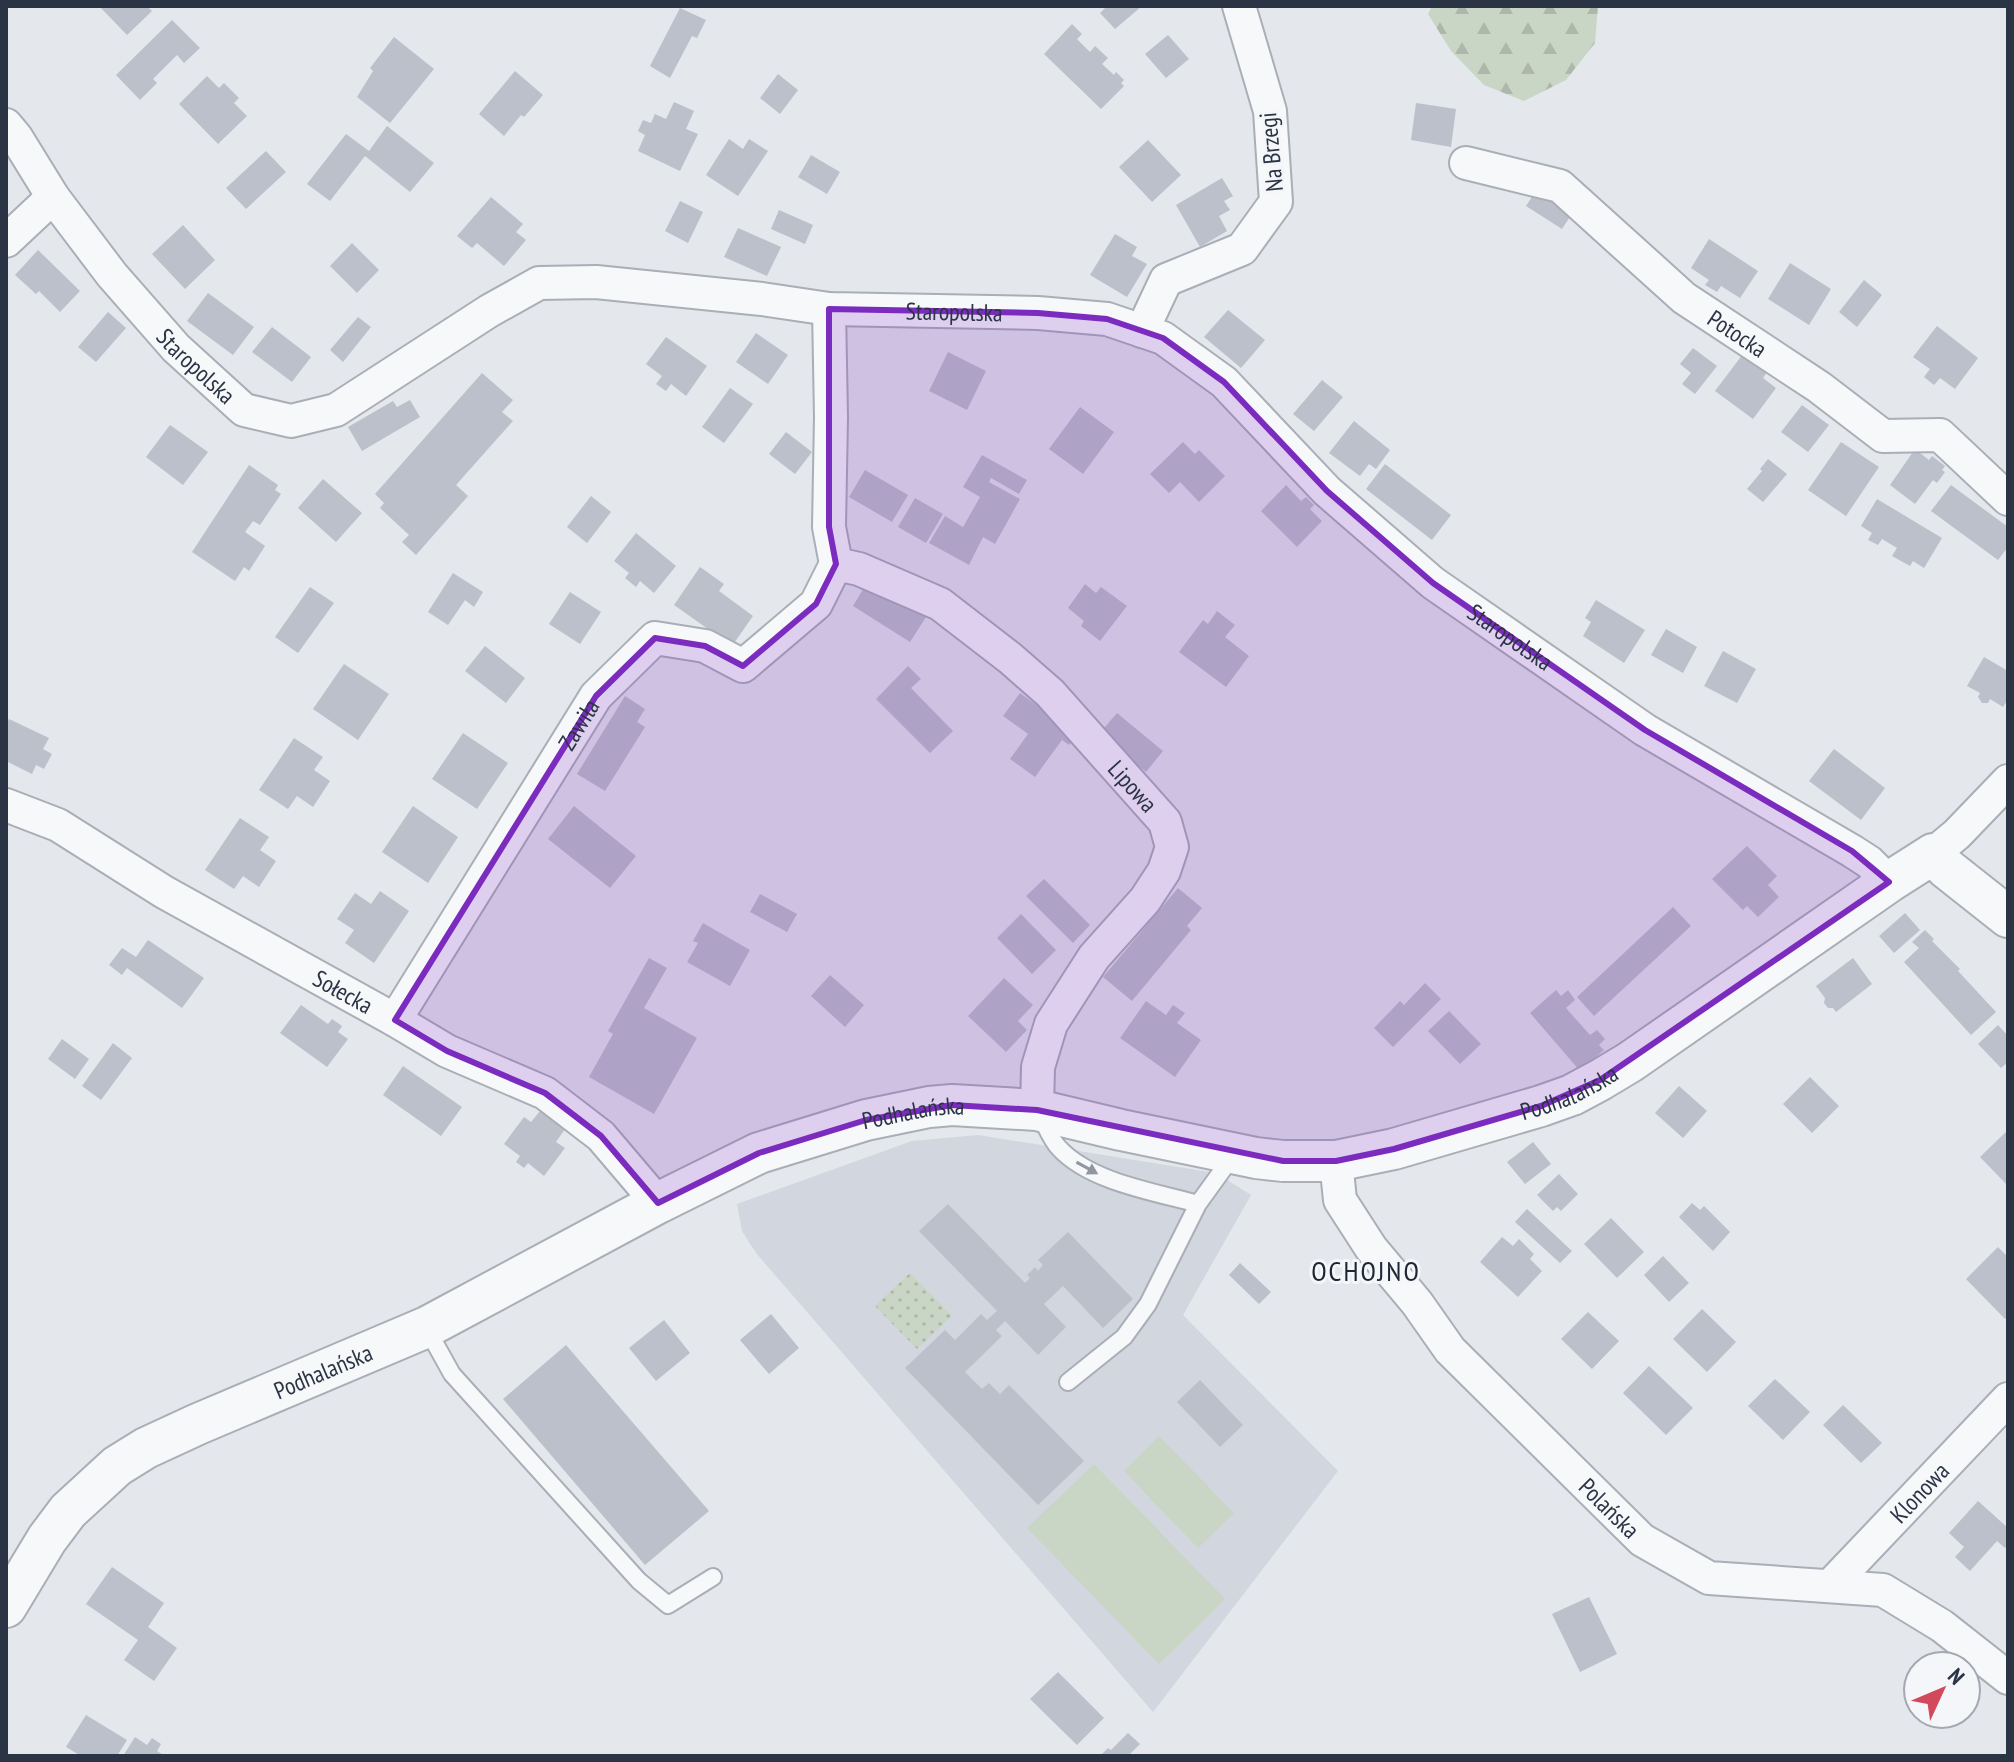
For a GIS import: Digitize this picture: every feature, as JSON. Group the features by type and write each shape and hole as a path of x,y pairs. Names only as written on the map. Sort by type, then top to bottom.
{"street":[{"name":"Na Brzegi","path":"1142,331 1166,280 1242,249 1276,202 1270,111 1239,6"},
{"name":"Staropolska","path":"6,125 53,197 112,275 176,348 244,410 291,421 336,410 489,311 539,283 596,282 829,309 1038,313 1107,319 1163,338 1224,382 1327,491 1433,583 1645,730 1852,851 1869,862 1889,882"},
{"name":"Potocka","path":"1466,163 1560,186 1684,298 1819,387 1883,436 1940,435 2008,499"},
{"path":"6,241 53,197"},
{"path":"829,309 829,527 836,564"},
{"name":"Zawiła","path":"395,1020 596,696 655,638 705,646 743,666 816,604 836,564"},
{"name":"Lipowa","path":"836,564 859,569 940,604 1010,658 1060,703 1165,822 1172,847 1164,871 1145,900 1094,957 1051,1024 1038,1067 1037,1110"},
{"path":"2008,781 1957,834 1933,854 2008,917"},
{"name":"Sołecka","path":"6,805 58,825 164,892 447,1051 545,1093 601,1136 658,1203"},
{"name":"Podhalańska","path":"6,1607 47,1539 68,1511 117,1466 146,1448 427,1327 658,1203 759,1153 866,1120 952,1105 1037,1110 1121,1130 1283,1161 1336,1161 1394,1149 1572,1095 1630,1062 1933,854"},
{"name":"Polańska","path":"1336,1161 1340,1200 1371,1248 1417,1303 1450,1350 1642,1540 1709,1578 1883,1590 1942,1626 2008,1678"},
{"name":"Klonowa","path":"1831,1585 2008,1399"}],"lane":[{"path":"1037,1110 1058,1148 1084,1168 1124,1184 1198,1204"},
{"path":"1068,1382 1124,1337 1148,1304 1198,1204 1232,1153"},
{"path":"427,1327 452,1374 639,1581 668,1605 713,1577"}],"highlighted area":[{"path":"829,309 1038,313 1107,319 1163,338 1224,382 1327,491 1433,583 1645,730 1852,851 1889,882 1600,1080 1541,1106 1394,1149 1336,1161 1283,1161 1037,1110 952,1105 866,1120 759,1153 658,1203 601,1136 545,1093 447,1051 395,1020 596,696 655,638 705,646 743,666 816,604 836,564 829,527"}],"shaded area":[{"path":"978,1135 1216,1173 1251,1195 1183,1315 1338,1471 1153,1712 756,1253 742,1231 737,1204 912,1141"}],"green space":[{"path":"1432,6 1598,6 1595,43 1566,80 1524,101 1484,85 1451,51 1428,14"},
{"path":"910,1273 952,1316 917,1349 875,1306"},
{"path":"1159,1436 1234,1513 1198,1548 1124,1471"},
{"path":"1094,1464 1225,1599 1159,1664 1027,1528"}],"building":[{"path":"99,6 147,6 152,11 127,35"},
{"path":"1107,6 1142,6 1115,29 1100,13"},
{"path":"680,8 706,20 697,38 692,36 670,78 650,66"},
{"path":"172,20 200,48 184,63 177,55 153,79 157,83 140,100 116,75"},
{"path":"1072,24 1082,34 1077,39 1090,52 1095,46 1108,58 1102,64 1124,80 1121,83 1124,86 1101,109 1044,54"},
{"path":"1168,35 1189,59 1166,78 1145,54"},
{"path":"394,37 434,69 390,123 357,97 373,71 370,68"},
{"path":"515,71 543,95 504,136 479,114"},
{"path":"778,74 798,90 780,114 760,98"},
{"path":"207,76 219,88 224,83 239,98 234,103 247,116 218,144 179,104"},
{"path":"674,102 694,111 686,129 698,134 680,171 638,151 645,135 638,131 643,120 651,123 655,114 666,119"},
{"path":"1416,103 1456,109 1451,147 1411,140"},
{"path":"387,126 434,163 410,192 365,156 330,201 307,184 346,134 369,151"},
{"path":"729,139 743,149 749,139 768,151 738,196 706,175"},
{"path":"1148,140 1181,175 1152,202 1119,167"},
{"path":"266,151 286,172 246,209 226,188"},
{"path":"811,155 840,172 827,194 798,177"},
{"path":"1222,178 1233,196 1224,201 1230,210 1219,216 1227,231 1200,247 1176,205"},
{"path":"1539,186 1575,209 1562,229 1526,206"},
{"path":"491,197 523,224 516,232 526,240 504,266 477,243 472,248 457,236"},
{"path":"680,201 703,212 688,243 665,231"},
{"path":"779,210 813,225 805,244 771,229"},
{"path":"183,225 215,260 185,289 152,254"},
{"path":"738,228 781,247 767,276 724,257"},
{"path":"1115,234 1137,247 1132,256 1147,264 1127,297 1090,275"},
{"path":"1709,239 1758,271 1740,298 1721,286 1717,292 1705,285 1709,280 1691,268"},
{"path":"352,243 379,270 357,293 330,266"},
{"path":"38,250 80,291 60,312 39,291 36,294 15,275"},
{"path":"1790,263 1831,289 1809,325 1768,299"},
{"path":"1864,280 1882,295 1857,327 1839,312"},
{"path":"208,293 254,327 233,355 187,321"},
{"path":"1228,310 1265,340 1241,368 1204,337"},
{"path":"108,312 126,328 96,362 78,347"},
{"path":"358,317 371,327 343,362 330,350"},
{"path":"1937,326 1978,358 1955,389 1940,378 1934,385 1924,377 1930,369 1913,357"},
{"path":"272,327 311,357 292,382 252,352"},
{"path":"756,333 788,355 768,384 736,362"},
{"path":"666,337 707,366 686,396 671,384 666,391 656,384 662,376 646,364"},
{"path":"1693,348 1717,366 1695,394 1682,384 1691,373 1680,364"},
{"path":"948,352 986,371 967,410 929,391"},
{"path":"1743,354 1767,372 1763,378 1776,388 1753,419 1715,391"},
{"path":"482,373 513,400 502,412 513,421 456,485 468,496 416,555 402,542 409,535 380,508 384,503 375,494"},
{"path":"1322,380 1343,397 1314,431 1293,414"},
{"path":"730,388 753,404 724,443 702,427"},
{"path":"410,400 420,417 362,451 348,427 393,401 397,407"},
{"path":"1802,405 1829,425 1808,452 1781,432"},
{"path":"1080,407 1114,432 1083,474 1049,449"},
{"path":"1354,421 1390,450 1376,469 1369,464 1360,476 1329,453"},
{"path":"170,425 208,452 183,485 146,457"},
{"path":"786,432 812,452 795,474 769,454"},
{"path":"1183,442 1195,454 1199,450 1225,476 1199,502 1180,482 1169,493 1150,474"},
{"path":"1841,442 1879,467 1846,516 1808,490"},
{"path":"1915,449 1929,460 1932,456 1945,466 1942,470 1945,472 1937,483 1933,480 1915,504 1890,485"},
{"path":"982,455 1027,480 1019,494 991,478 989,482 1020,499 995,544 983,537 969,565 929,543 945,516 963,527 980,497 963,487"},
{"path":"1768,459 1787,474 1763,502 1747,489"},
{"path":"1385,464 1451,515 1432,540 1366,489"},
{"path":"249,465 278,485 275,490 281,494 260,525 253,521 245,532 265,546 249,571 244,567 235,581 192,552"},
{"path":"865,470 908,495 892,522 849,497"},
{"path":"323,479 362,513 336,542 298,508"},
{"path":"1286,485 1301,501 1306,497 1314,505 1310,509 1322,521 1297,547 1261,511"},
{"path":"1951,485 2008,527 2008,547 1998,560 1931,511"},
{"path":"591,496 611,512 587,543 567,527"},
{"path":"915,498 943,514 926,543 898,527"},
{"path":"1877,499 1942,538 1924,568 1913,561 1910,566 1892,556 1897,548 1882,539 1878,545 1868,540 1872,533 1861,526"},
{"path":"636,533 676,566 654,593 640,581 636,587 625,578 629,573 614,561"},
{"path":"700,567 724,584 719,591 753,616 732,646 674,605"},
{"path":"453,573 483,592 474,607 465,600 448,625 428,612"},
{"path":"868,581 926,617 910,642 853,606"},
{"path":"1085,584 1096,593 1101,587 1127,606 1100,641 1081,626 1084,621 1068,608"},
{"path":"310,587 334,603 298,653 275,637"},
{"path":"570,592 601,612 580,644 549,624"},
{"path":"1596,600 1645,630 1624,663 1583,636 1591,622 1585,618"},
{"path":"1217,611 1235,625 1225,637 1249,656 1226,687 1179,652 1203,620 1208,624"},
{"path":"1666,629 1697,647 1683,673 1651,655"},
{"path":"485,646 525,678 506,703 465,671"},
{"path":"1723,651 1756,669 1737,703 1704,686"},
{"path":"1984,657 2008,671 2008,699 2003,707 1990,699 1988,703 1982,703 1978,697 1980,693 1967,686"},
{"path":"344,664 389,694 358,740 313,709"},
{"path":"908,666 921,679 911,688 953,731 930,753 876,699"},
{"path":"1020,693 1077,734 1069,745 1062,740 1035,777 1010,759 1028,734 1003,716"},
{"path":"625,696 645,709 637,722 645,727 605,791 577,774"},
{"path":"1117,713 1163,751 1146,772 1099,734"},
{"path":"9,719 49,738 43,749 52,754 44,769 36,765 32,774 6,761 6,725"},
{"path":"463,733 508,763 477,809 432,779"},
{"path":"294,738 323,757 314,770 330,781 313,807 297,796 288,809 259,790"},
{"path":"1834,749 1885,788 1861,820 1809,781"},
{"path":"413,806 458,837 428,883 382,852"},
{"path":"574,806 636,856 610,888 548,839"},
{"path":"240,818 269,837 260,850 276,861 259,887 243,876 234,889 205,870"},
{"path":"1747,846 1777,876 1768,885 1779,897 1758,917 1747,906 1743,910 1712,879"},
{"path":"1044,879 1090,925 1073,943 1026,896"},
{"path":"1178,888 1202,908 1187,926 1191,930 1132,1001 1103,977"},
{"path":"380,891 409,911 374,963 345,943 354,930 337,919 355,893 371,904"},
{"path":"760,894 797,914 787,932 750,912"},
{"path":"1673,907 1691,926 1594,1016 1577,997"},
{"path":"1905,913 1920,930 1894,953 1879,936"},
{"path":"1021,914 1056,950 1032,974 997,938"},
{"path":"703,923 750,950 730,986 687,962 698,943 693,941"},
{"path":"1925,930 1996,1012 1971,1035 1904,962 1919,948 1912,942"},
{"path":"148,940 204,978 182,1008 127,968 122,975 109,965 122,948 136,957"},
{"path":"649,958 667,968 644,1008 697,1038 654,1114 589,1077 613,1034 608,1031"},
{"path":"1853,958 1872,984 1836,1012 1824,1003 1825,998 1816,986"},
{"path":"830,975 864,1005 845,1027 811,996"},
{"path":"1004,978 1033,1005 1018,1021 1027,1030 1006,1052 968,1016"},
{"path":"1425,983 1441,999 1393,1047 1374,1028 1400,1001 1404,1005"},
{"path":"1556,990 1561,996 1568,990 1575,1000 1566,1008 1590,1035 1597,1030 1605,1039 1599,1045 1604,1050 1580,1071 1530,1013"},
{"path":"1146,1001 1166,1015 1173,1005 1185,1013 1177,1023 1201,1040 1175,1077 1120,1038"},
{"path":"301,1005 328,1024 332,1019 342,1026 338,1032 348,1039 327,1067 280,1033"},
{"path":"1449,1011 1481,1044 1460,1064 1428,1031"},
{"path":"1998,1025 2008,1036 2008,1062 2001,1068 1978,1044"},
{"path":"62,1039 89,1059 75,1079 48,1059"},
{"path":"113,1043 132,1058 101,1100 82,1086"},
{"path":"403,1066 462,1107 441,1136 383,1095"},
{"path":"1810,1077 1839,1106 1812,1133 1783,1104"},
{"path":"1679,1086 1707,1111 1683,1138 1655,1113"},
{"path":"540,1111 565,1129 556,1142 565,1148 544,1176 528,1163 524,1168 516,1162 520,1156 504,1144 524,1117 531,1122"},
{"path":"2008,1130 2008,1186 1980,1157"},
{"path":"1533,1142 1551,1164 1525,1184 1507,1162"},
{"path":"1559,1174 1578,1194 1561,1211 1557,1207 1553,1211 1537,1195"},
{"path":"1692,1203 1700,1210 1704,1206 1730,1232 1713,1251 1679,1217"},
{"path":"948,1204 1025,1283 1030,1278 1027,1275 1035,1267 1038,1271 1043,1265 1038,1260 1068,1232 1133,1299 1103,1328 1063,1286 1044,1304 1066,1327 1038,1355 1005,1321 996,1330 1002,1336 965,1372 982,1389 989,1383 1000,1394 1009,1385 1084,1461 1038,1505 905,1368 945,1330 955,1340 981,1314 987,1320 997,1311 919,1231"},
{"path":"1527,1209 1572,1251 1560,1263 1515,1222"},
{"path":"1611,1218 1644,1252 1617,1278 1584,1244"},
{"path":"1502,1237 1513,1246 1519,1239 1534,1254 1530,1259 1542,1271 1518,1297 1480,1262"},
{"path":"1998,1247 2008,1257 2008,1316 2005,1319 1966,1279"},
{"path":"1663,1256 1689,1283 1669,1302 1644,1275"},
{"path":"1240,1263 1271,1292 1259,1304 1229,1275"},
{"path":"1702,1309 1736,1342 1707,1372 1673,1339"},
{"path":"1588,1312 1619,1341 1592,1369 1561,1339"},
{"path":"771,1314 799,1348 769,1374 740,1340"},
{"path":"664,1320 690,1353 656,1381 629,1348"},
{"path":"566,1345 709,1511 645,1565 503,1399"},
{"path":"1649,1366 1693,1408 1666,1435 1623,1393"},
{"path":"1775,1379 1810,1412 1783,1440 1748,1406"},
{"path":"1200,1380 1243,1425 1220,1447 1177,1402"},
{"path":"1843,1405 1882,1443 1861,1463 1823,1425"},
{"path":"1978,1501 2008,1528 2008,1545 2005,1548 1997,1541 1970,1571 1955,1557 1964,1547 1949,1533"},
{"path":"112,1567 164,1603 148,1627 177,1648 154,1681 124,1660 138,1640 86,1604"},
{"path":"1589,1597 1617,1654 1580,1672 1552,1614"},
{"path":"1058,1672 1104,1718 1077,1745 1030,1699"},
{"path":"86,1715 127,1740 117,1756 81,1756 66,1747"},
{"path":"1128,1733 1140,1744 1128,1756 1100,1756 1108,1748 1111,1750"},
{"path":"135,1737 147,1745 152,1738 161,1744 157,1751 165,1756 123,1756"}],"district":[{"name":"OCHOJNO","path":"1366,1270"}]}
